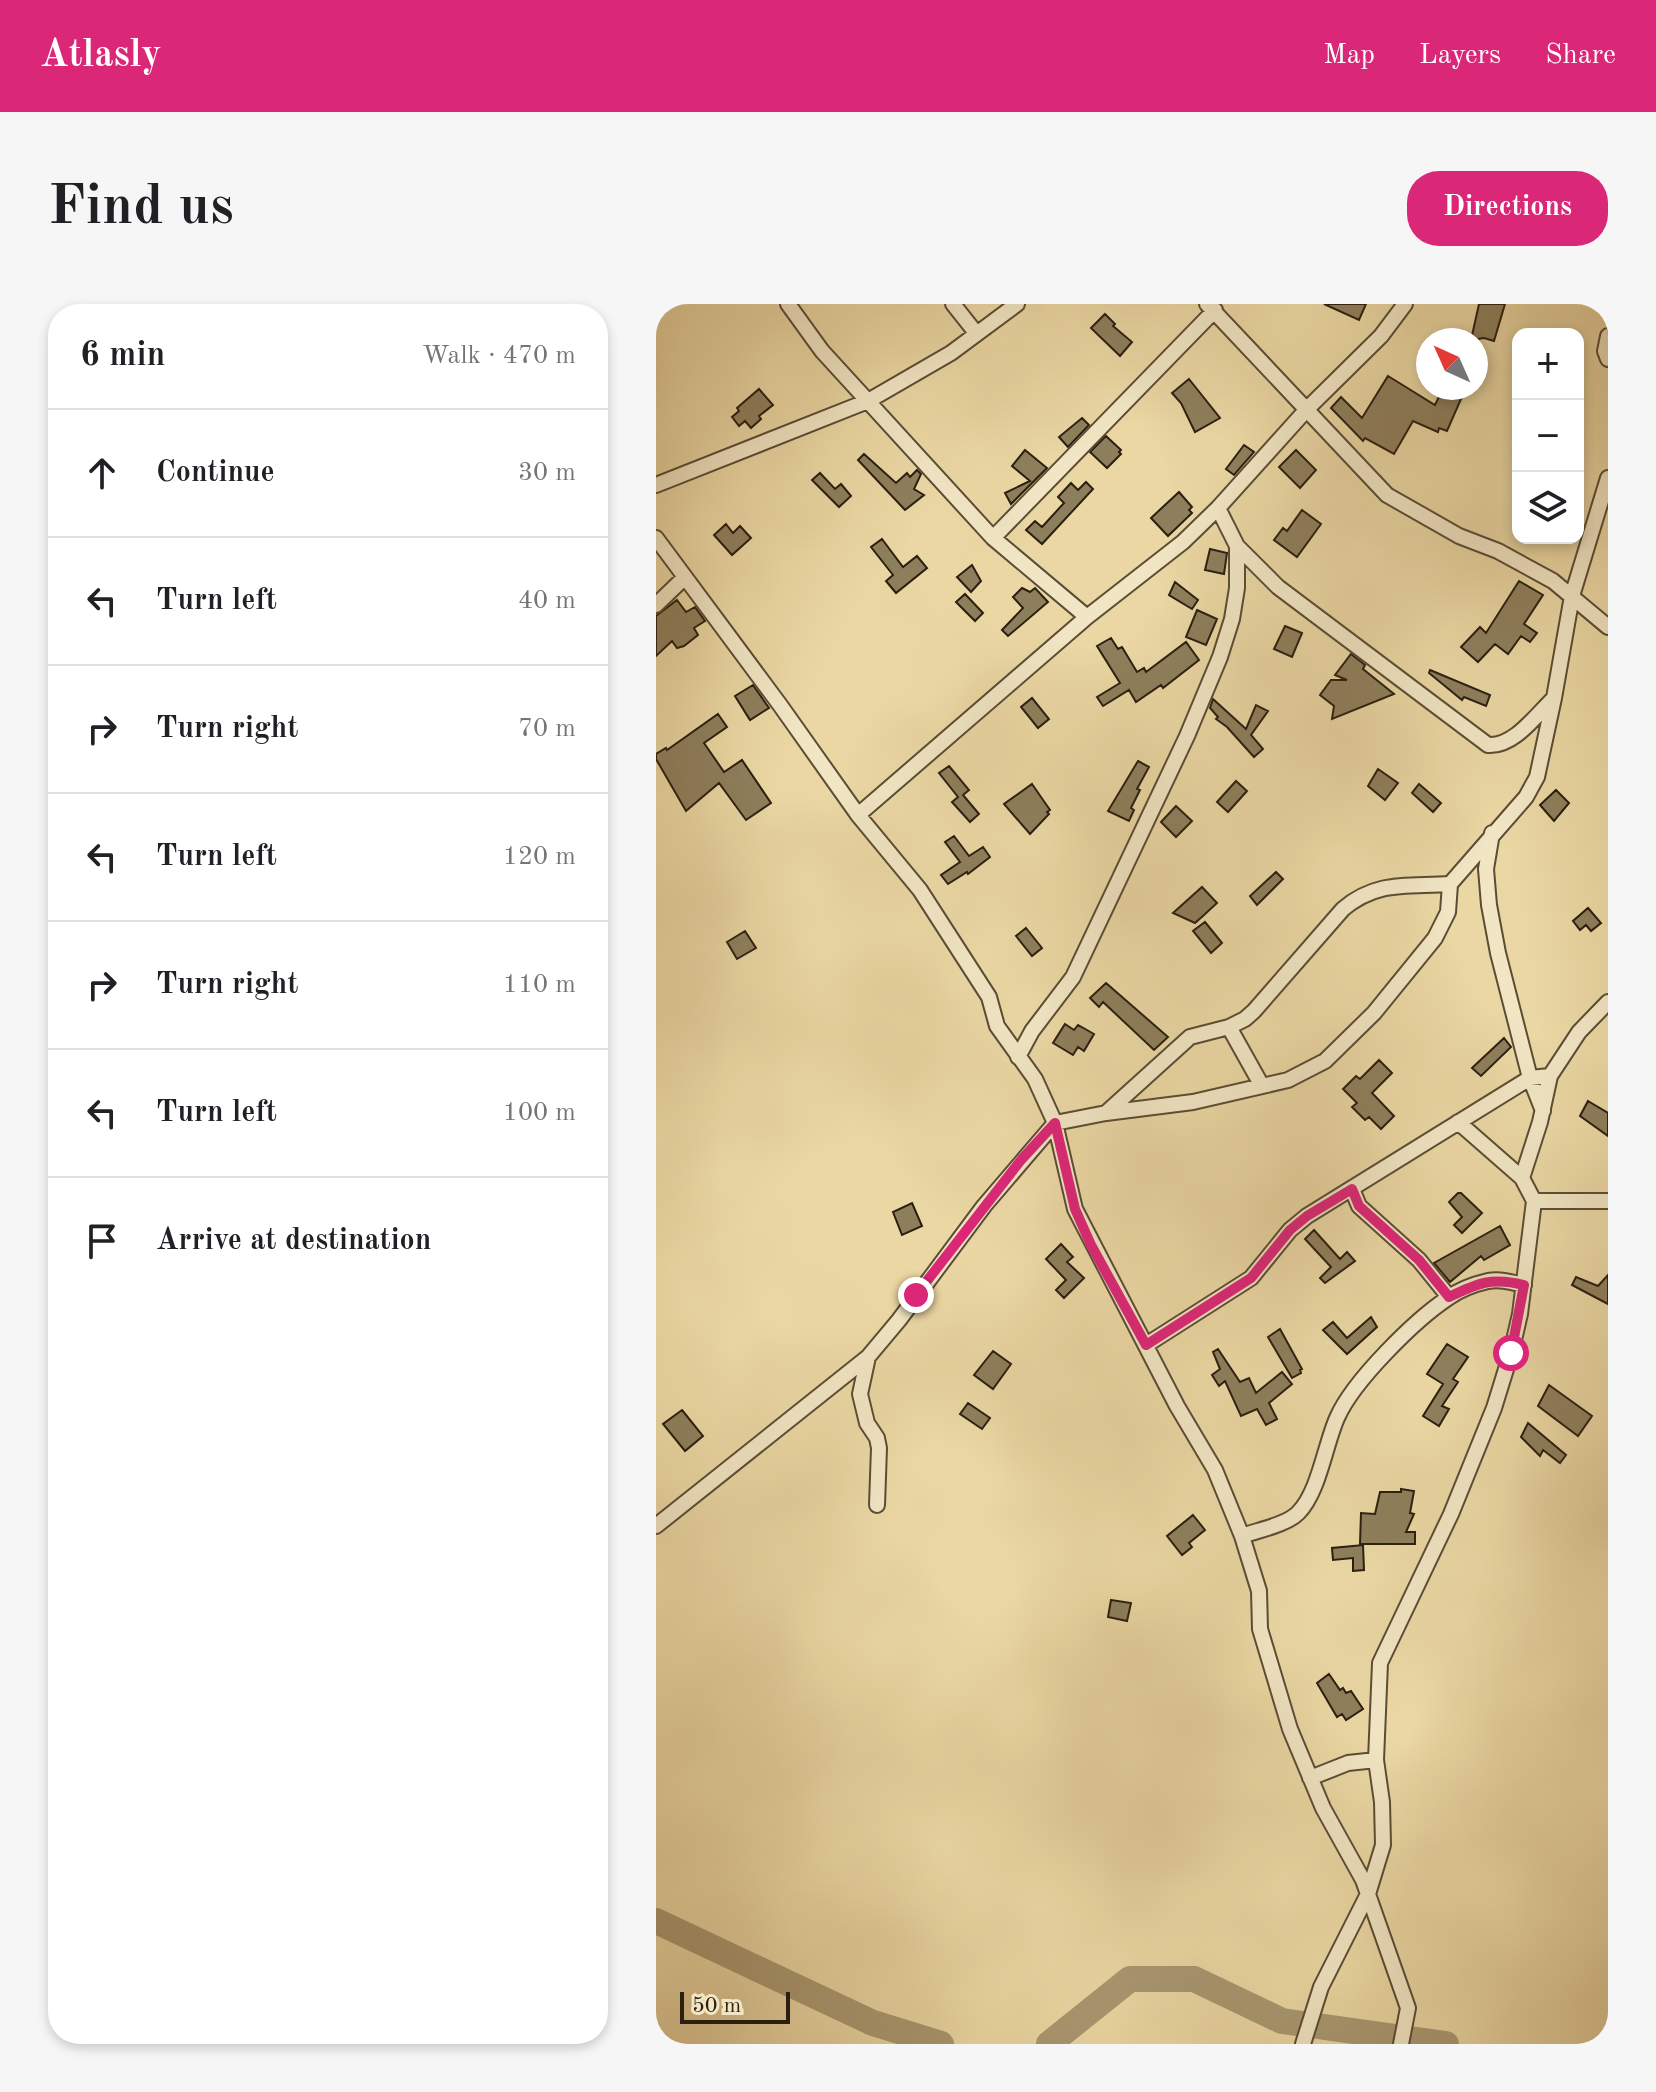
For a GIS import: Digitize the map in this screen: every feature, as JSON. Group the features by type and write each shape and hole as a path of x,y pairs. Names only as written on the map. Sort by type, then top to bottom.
{"street":[{"path":"788,304 822,351 993,538 1087,617"},
{"path":"953,304 976,333"},
{"path":"656,485 868,401 951,353 1017,304"},
{"path":"858,815 1087,617 1183,542 1218,508 1308,408 1381,336 1405,304"},
{"path":"993,538 1211,307 1387,495 1459,536 1498,551 1553,581 1608,627"},
{"path":"1608,336 1605,351 1608,359"},
{"path":"656,1526 868,1357 975,1218 1055,1123 1193,1102 1288,1080 1325,1061 1374,1013 1435,938 1448,912 1450,884 1526,797 1537,777 1572,596 1608,478"},
{"path":"1218,508 1237,546 1278,587 1488,745 1499,746 1509,740 1554,698"},
{"path":"656,538 858,815 920,890 989,997 997,1026 1035,1079 1055,1123 1075,1209 1091,1245 1215,1470 1242,1536 1259,1591 1260,1629 1290,1729 1323,1808 1363,1880 1408,2008 1401,2044"},
{"path":"1018,1057 1032,1031 1073,977 1187,736 1220,657 1232,619 1237,588 1237,546"},
{"path":"656,605 684,578"},
{"path":"1493,833 1486,869 1489,905 1530,1078 1543,1111"},
{"path":"1106,1113 1190,1037 1229,1027 1254,1011 1343,909 1359,895 1379,888 1450,884"},
{"path":"1522,1178 1543,1111 1550,1076 1579,1032 1608,1002"},
{"path":"1229,1027 1262,1086"},
{"path":"1146,1345 1251,1278 1290,1230 1307,1216 1530,1078 1550,1076"},
{"path":"1303,2044 1321,1987 1368,1894 1383,1845 1382,1802 1376,1760 1380,1663 1436,1550 1494,1408 1511,1353 1524,1285 1534,1201 1522,1178 1458,1122"},
{"path":"1352,1189 1359,1206 1419,1260 1449,1297"},
{"path":"1534,1201 1608,1201"},
{"path":"1242,1536 1299,1512 1312,1492 1324,1450 1345,1400 1406,1334 1449,1297 1485,1282 1500,1279 1524,1285"},
{"path":"868,1357 860,1394 867,1423 877,1438 879,1448 877,1505"},
{"path":"1310,1778 1348,1763 1376,1760"}],"building":[{"path":"1324,304 1366,304 1359,320"},
{"path":"1479,304 1505,304 1494,341 1488,339 1488,328 1474,328"},
{"path":"1105,314 1115,324 1113,326 1132,342 1120,356 1091,328"},
{"path":"1388,376 1416,393 1416,400 1427,400 1435,405 1437,400 1461,400 1447,431 1439,428 1438,432 1413,421 1394,454 1365,438 1363,441 1331,408 1341,397 1362,418"},
{"path":"1189,379 1220,418 1195,432 1181,403 1172,393"},
{"path":"759,389 773,405 759,416 761,419 751,428 745,421 739,426 732,417 739,411 737,408"},
{"path":"1082,418 1089,425 1068,447 1059,437"},
{"path":"1106,436 1121,450 1121,454 1107,468 1090,452"},
{"path":"1244,445 1254,452 1234,475 1226,469"},
{"path":"1025,450 1047,468 1011,504 1005,493 1030,481 1012,466"},
{"path":"1296,450 1316,470 1300,488 1279,467"},
{"path":"864,454 896,483 907,473 910,477 917,470 921,474 914,489 924,495 905,510 858,460"},
{"path":"820,473 835,489 841,484 851,496 839,507 812,480"},
{"path":"1086,482 1093,489 1042,544 1026,530 1035,521 1042,527 1064,503 1058,497 1071,483 1078,490"},
{"path":"1179,492 1192,507 1189,510 1192,513 1168,536 1151,518"},
{"path":"1302,510 1321,524 1297,557 1274,540 1283,528 1287,531"},
{"path":"726,524 733,533 740,526 751,538 732,555 714,535"},
{"path":"882,539 903,567 917,556 927,568 896,593 886,581 893,575 871,547"},
{"path":"1210,549 1227,553 1224,574 1205,570"},
{"path":"972,565 981,581 971,592 957,577"},
{"path":"1519,581 1543,595 1524,624 1537,633 1530,642 1521,636 1508,654 1495,644 1478,662 1461,647 1480,627 1486,633"},
{"path":"1175,582 1198,600 1192,609 1169,595"},
{"path":"1022,588 1030,592 1035,588 1048,602 1008,636 1002,630 1023,608 1013,597"},
{"path":"965,594 983,613 975,621 956,602"},
{"path":"677,600 686,612 695,607 705,621 694,628 698,635 684,646 677,648 672,641 656,656 656,616"},
{"path":"1197,610 1217,619 1206,645 1186,637"},
{"path":"1285,626 1302,633 1292,657 1274,649"},
{"path":"1111,638 1118,649 1122,647 1137,672 1144,668 1146,672 1186,642 1199,660 1163,688 1161,685 1136,702 1129,690 1103,706 1097,697 1120,683 1097,646"},
{"path":"1351,654 1365,665 1363,669 1394,694 1332,719 1334,706 1320,695 1331,680 1347,680 1335,675"},
{"path":"1430,670 1490,695 1486,706 1464,697 1462,700 1429,673"},
{"path":"753,685 769,708 750,720 735,696"},
{"path":"1032,698 1049,719 1038,728 1021,707"},
{"path":"1213,699 1246,729 1256,705 1268,711 1251,735 1263,749 1254,757 1216,719 1218,717 1210,708"},
{"path":"718,714 727,727 704,743 724,772 742,760 771,803 746,820 719,783 686,811 656,759 656,754 667,750"},
{"path":"1138,761 1149,767 1137,789 1140,790 1131,808 1134,810 1129,821 1108,811"},
{"path":"949,766 969,790 963,795 979,814 970,822 952,802 958,797 939,773"},
{"path":"1378,769 1398,783 1385,800 1368,786"},
{"path":"1236,781 1247,791 1228,812 1217,802"},
{"path":"1032,784 1050,810 1030,834 1004,804"},
{"path":"1419,784 1441,803 1433,812 1412,793"},
{"path":"1556,790 1569,803 1554,821 1540,805"},
{"path":"1176,806 1192,821 1176,837 1161,822"},
{"path":"954,836 969,856 983,847 990,857 968,874 948,884 941,875 960,862 945,842"},
{"path":"1276,872 1283,879 1257,905 1250,896"},
{"path":"1202,887 1217,903 1204,915 1195,923 1173,913"},
{"path":"1588,908 1601,923 1591,931 1586,925 1580,930 1573,921"},
{"path":"1205,922 1222,943 1211,953 1193,931"},
{"path":"1026,928 1042,948 1032,956 1016,936"},
{"path":"745,931 756,948 737,959 727,942"},
{"path":"1106,983 1168,1037 1154,1050 1103,1002 1099,1007 1090,998"},
{"path":"1065,1024 1074,1030 1078,1025 1094,1034 1084,1051 1078,1047 1073,1055 1053,1043"},
{"path":"1504,1038 1511,1047 1481,1076 1472,1068"},
{"path":"1379,1060 1392,1073 1372,1093 1394,1116 1381,1129 1369,1117 1365,1120 1352,1107 1357,1103 1343,1089 1356,1076 1360,1079"},
{"path":"1588,1101 1608,1113 1608,1136 1580,1116"},
{"path":"1458,1193 1482,1213 1462,1233 1454,1225 1462,1217 1449,1202"},
{"path":"912,1203 922,1226 902,1235 893,1212"},
{"path":"1500,1226 1510,1245 1484,1260 1481,1256 1450,1282 1434,1263"},
{"path":"1314,1230 1340,1259 1347,1252 1355,1261 1325,1283 1320,1278 1331,1267 1305,1239"},
{"path":"1061,1244 1073,1257 1067,1262 1084,1278 1064,1298 1056,1290 1066,1280 1046,1259"},
{"path":"1608,1275 1608,1304 1572,1285 1576,1277 1598,1286"},
{"path":"1371,1317 1377,1327 1347,1354 1323,1330 1333,1322 1347,1338"},
{"path":"1280,1329 1302,1369 1292,1378 1268,1337"},
{"path":"1447,1344 1468,1357 1453,1379 1458,1382 1442,1406 1449,1409 1439,1426 1423,1416 1443,1384 1427,1374"},
{"path":"1218,1349 1240,1382 1249,1378 1256,1393 1282,1372 1292,1384 1269,1403 1277,1419 1266,1425 1257,1409 1241,1416 1225,1381 1219,1386 1212,1375 1220,1369 1213,1352"},
{"path":"993,1351 1011,1364 993,1389 974,1375"},
{"path":"1549,1385 1592,1416 1578,1436 1538,1406"},
{"path":"968,1403 990,1418 982,1429 960,1414"},
{"path":"682,1410 703,1436 685,1451 663,1424"},
{"path":"1528,1423 1566,1455 1560,1463 1543,1450 1540,1456 1521,1437"},
{"path":"1401,1489 1414,1491 1410,1513 1414,1514 1406,1532 1415,1532 1415,1544 1360,1544 1361,1513 1375,1514 1380,1492 1401,1492"},
{"path":"1193,1515 1205,1530 1189,1543 1192,1547 1182,1555 1167,1536"},
{"path":"1363,1545 1364,1570 1353,1571 1353,1558 1333,1560 1332,1548"},
{"path":"1111,1600 1131,1603 1127,1621 1108,1617"},
{"path":"1329,1674 1340,1690 1343,1688 1346,1693 1351,1691 1363,1709 1346,1720 1342,1714 1337,1717 1317,1683"}],"waterway":[{"path":"656,1921 873,2023 941,2044"},
{"path":"1049,2044 1130,1979 1194,1979 1282,2021 1446,2044"}],"route":[{"path":"916,1295 1021,1160 1055,1123 1075,1209 1091,1245 1146,1345 1251,1278 1290,1230 1352,1189 1359,1206 1419,1260 1449,1297 1500,1279 1524,1285 1511,1353"}]}
